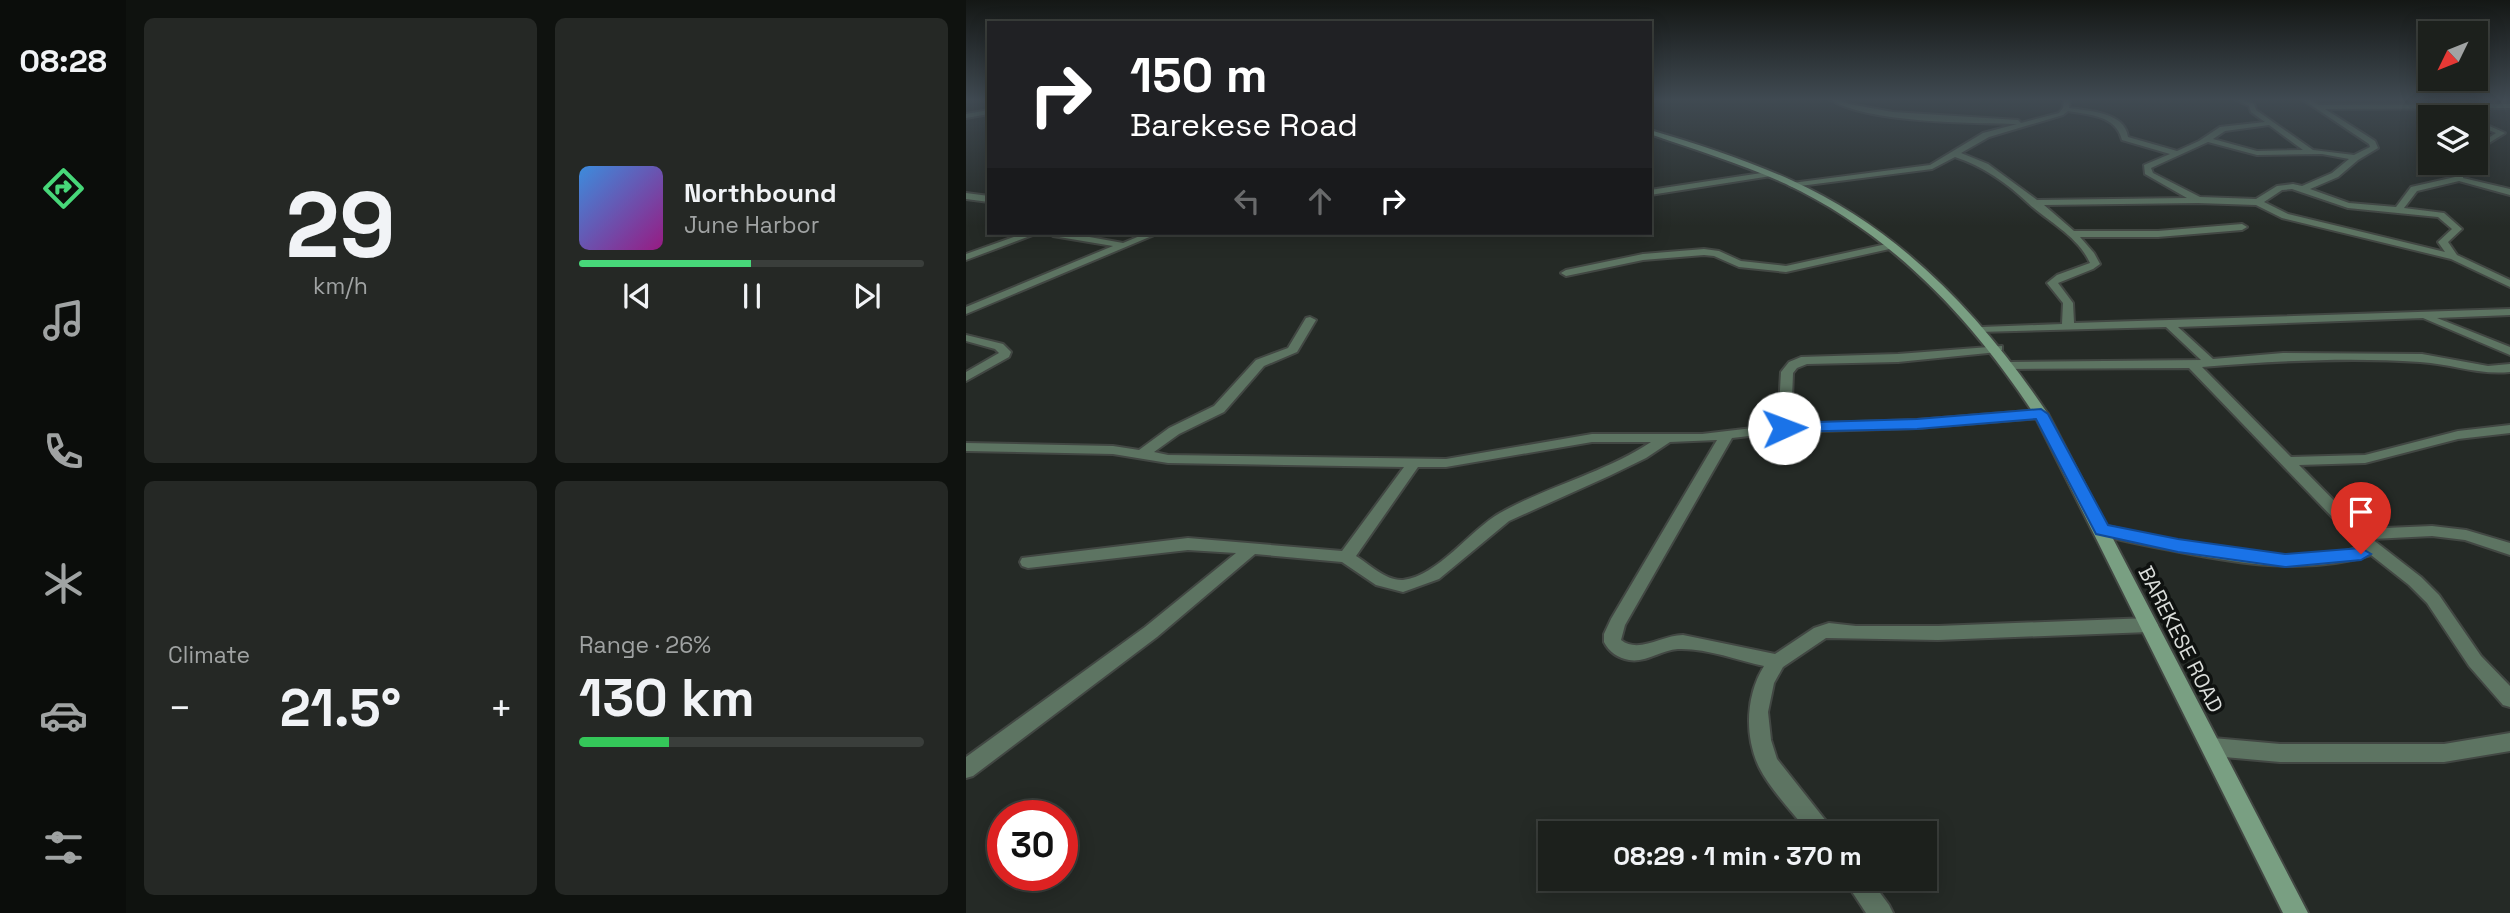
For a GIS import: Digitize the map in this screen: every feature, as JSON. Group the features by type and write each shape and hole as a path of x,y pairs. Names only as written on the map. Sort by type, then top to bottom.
{"main road":[{"name":"BAREKESE ROAD","path":"1677,142 1792,185 1891,246 1958,302 1998,348 2041,414 2296,913"}],"street":[{"path":"1792,185 1933,167 1975,142"},
{"path":"2137,142 2175,153"},
{"path":"2198,200 2147,170 2150,165 2204,142"},
{"path":"2214,142 2258,153 2311,152 2355,158"},
{"path":"2297,142 2311,152"},
{"path":"2303,189 2335,175 2355,158 2372,151 2371,142"},
{"path":"1955,154 1984,165 2075,234 2095,258 2095,264 2086,271 2058,277 2052,283 2067,303 2068,328"},
{"path":"1652,193 1768,174"},
{"path":"2399,209 2414,189 2459,179 2510,192"},
{"path":"2258,202 2280,188 2293,186 2348,205 2441,215 2453,223 2456,232 2443,242 2454,257"},
{"path":"966,196 987,199"},
{"path":"2032,203 2198,200 2258,202 2285,216 2319,222 2396,246 2454,257 2510,284"},
{"path":"2339,211 2348,205"},
{"path":"2319,222 2329,216"},
{"path":"2075,234 2158,234 2242,227"},
{"path":"970,250 1026,235"},
{"path":"1064,235 1122,245"},
{"path":"966,311 1149,235"},
{"path":"1566,273 1643,257 1704,252 1716,253 1739,264 1786,269 1891,246"},
{"path":"1982,330 2365,314 2424,317 2510,312"},
{"path":"2424,317 2510,351"},
{"path":"1143,454 1174,431 1219,409 1260,363 1293,350 1310,320"},
{"path":"2169,324 2210,362"},
{"path":"966,338 999,346 1005,352 1003,357 966,377"},
{"path":"1784,428 1787,372 1793,365 1805,360 1898,359 1998,348"},
{"path":"2011,366 2192,364 2283,357 2422,358 2488,370 2510,368"},
{"path":"2192,364 2290,461 2373,549 2415,581 2433,599 2475,661 2510,699"},
{"path":"966,447 1143,454 1168,459 1413,464 1486,459 1592,438 1727,435 1784,428 1917,424 2041,414"},
{"path":"2290,461 2365,459 2432,440 2510,429"},
{"path":"1727,435 1617,624 1612,638 1614,643 1623,649 1637,653 1647,653 1676,641 1777,662"},
{"path":"1028,562 1188,544 1346,557 1369,575 1393,586 1421,581 1504,517 1641,455 1669,436"},
{"path":"1346,557 1413,464"},
{"path":"2102,530 2178,546 2285,561 2348,556 2373,549"},
{"path":"2359,534 2432,531 2466,535 2510,549"},
{"path":"966,769 1151,632 1250,550"},
{"path":"1813,821 1768,763 1761,740 1758,712 1765,681 1777,662 1829,630 1856,633 1938,633 2149,625"},
{"path":"2213,747 2280,753 2444,753 2510,742"},
{"path":"1864,891 1881,913"}],"route":[{"path":"1784,428 1917,424 2041,414 2102,530 2178,546 2285,561 2361,554"}]}
